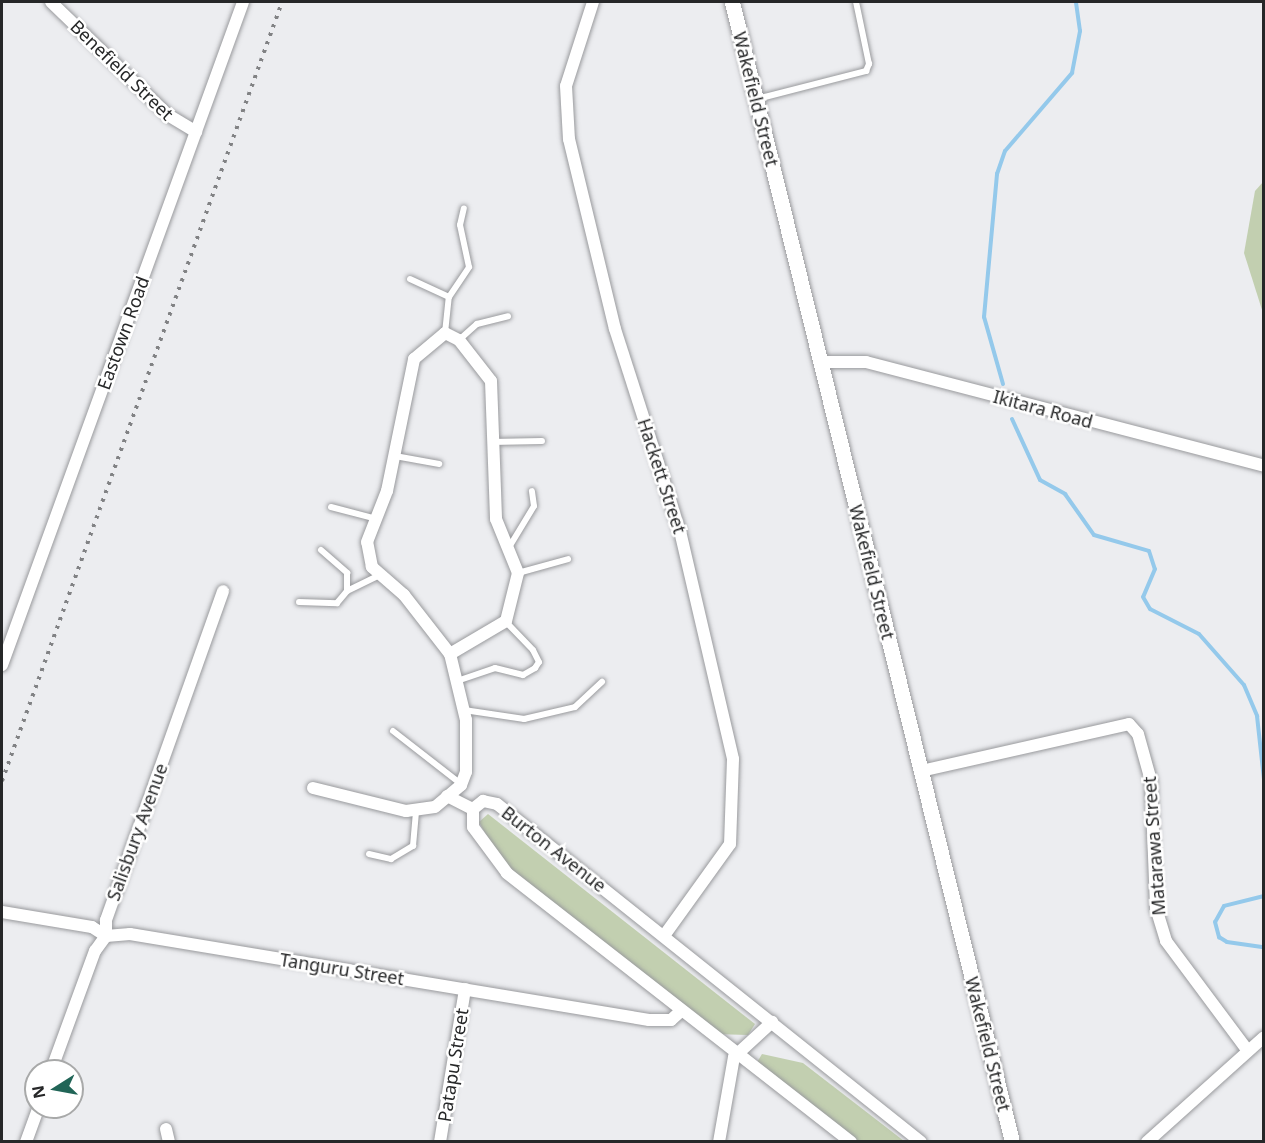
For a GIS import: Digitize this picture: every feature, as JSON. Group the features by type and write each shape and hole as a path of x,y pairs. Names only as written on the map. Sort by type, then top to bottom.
{"street":[{"name":"Benefield Street","path":"51,2 168,115 196,132"},
{"name":"Eastown Road","path":"2,665 243,2"},
{"name":"Hackett Street","path":"593,2 566,86 569,139 615,329 680,531 734,759 730,844 664,936"},
{"name":"Wakefield Street","path":"732,2 1012,1142"},
{"path":"313,788 416,809 435,807 461,785 466,772 464,710 450,654 439,634 372,567 367,542 373,518 387,491 390,455 414,359 445,333 459,340 491,381 491,442 496,519 506,551 518,573 506,621 450,654"},
{"name":"Ikitara Road","path":"821,362 866,362 1263,466"},
{"name":"Salisbury Avenue","path":"55,1059 95,951 106,936 106,920 223,591"},
{"name":"Matarawa Street","path":"921,771 1129,724 1138,734 1151,781 1156,908 1166,941 1248,1051"},
{"path":"447,796 473,809"},
{"name":"Burton Avenue","path":"851,1142 738,1052 681,1011 494,861 473,827 473,809 483,801 497,804 921,1142"},
{"name":"Tanguru Street","path":"2,912 92,927 106,936 130,934 658,1021 671,1020 681,1011"},
{"name":"Patapu Street","path":"440,1142 465,989"},
{"path":"719,1142 738,1052 772,1022"},
{"path":"1147,1142 1263,1037"},
{"path":"26,1142 35,1119"}],"lane":[{"path":"756,99 866,71 869,64 856,2"},
{"path":"445,333 449,297 469,267 460,225 464,208"},
{"path":"410,279 449,297"},
{"path":"459,340 477,324 508,316"},
{"path":"491,442 542,441"},
{"path":"390,455 438,464"},
{"path":"506,551 534,506 532,491"},
{"path":"331,507 373,518"},
{"path":"321,550 347,573 346,591"},
{"path":"518,573 568,559"},
{"path":"299,602 336,603 346,591 381,575"},
{"path":"457,681 495,668 523,675 534,668 538,662 533,650 506,621"},
{"path":"464,710 524,719 575,707 602,682"},
{"path":"393,731 461,785"},
{"path":"369,854 391,859 413,846 416,809"}],"green space":[{"path":"1263,182 1263,313 1244,253 1255,191"},
{"path":"488,814 755,1024 748,1035 713,1034 508,875 479,822"},
{"path":"762,1054 803,1063 904,1141 851,1141 756,1064"}],"waterway":[{"path":"1003,384 984,317 997,174 1005,151 1072,73 1080,31 1076,2"},
{"path":"1012,419 1040,480 1065,494 1094,535 1149,551 1155,569 1143,597 1150,609 1199,634 1244,685 1257,716 1264,779"},
{"path":"1264,791 1264,843"},
{"path":"1264,896 1224,906 1215,922 1219,937 1227,942 1264,947"}],"railway":[{"path":"2,781 282,2"}]}
